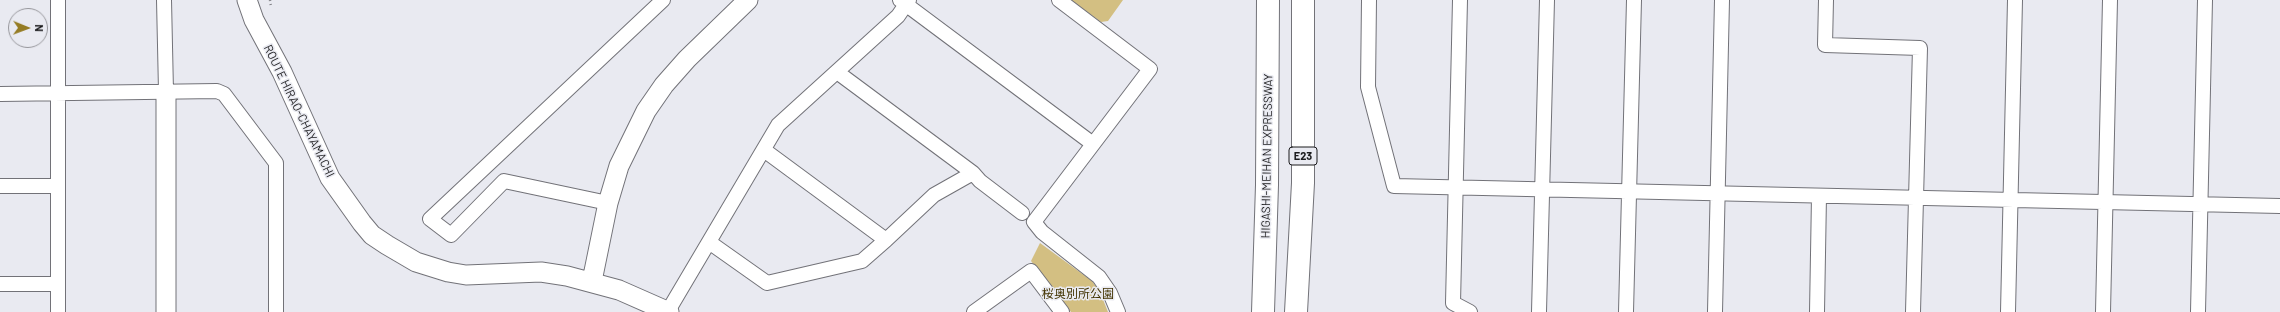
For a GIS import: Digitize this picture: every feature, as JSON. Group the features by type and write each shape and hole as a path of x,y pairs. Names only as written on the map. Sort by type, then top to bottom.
{"highway":[{"name":"HIGASHI-MEIHAN EXPRESSWAY","path":"1263,312 1268,185 1268,0"},
{"name":"E23","path":"1296,312 1303,183 1303,0"}],"main road":[{"name":"ROUTE HIRAO-CHAYAMACHI","path":"247,0 254,20 282,72 330,178 353,211 372,234 400,254 416,262 448,272 466,275 541,272 592,281 643,299 668,312"},
{"path":"592,281 608,203 619,166 646,111 664,85 687,59 748,0"},
{"path":"166,91 166,312"}],"street":[{"path":"58,0 58,312"},
{"path":"164,0 166,91"},
{"path":"608,203 504,181 451,235 430,219 663,0"},
{"path":"1059,0 1150,69 1034,222 1042,232 1099,277 1110,293 1118,312"},
{"path":"1369,0 1368,87 1394,186 1630,190 1718,194 1916,197 2280,206"},
{"path":"1460,0 1452,303 1470,312"},
{"path":"1539,312 1547,0"},
{"path":"1626,312 1634,0"},
{"path":"1715,312 1722,0"},
{"path":"1826,0 1825,45 1920,48 1913,312"},
{"path":"2008,312 2015,0"},
{"path":"2103,312 2110,0"},
{"path":"2198,312 2205,0"},
{"path":"668,312 778,125 898,16 905,2 1093,144"},
{"path":"837,72 914,127 1022,213"},
{"path":"0,94 166,91 217,91 224,94 276,163 276,312"},
{"path":"764,150 886,240"},
{"path":"709,242 768,283 862,261 934,195 973,173"},
{"path":"0,186 58,186"},
{"path":"1817,312 1819,196"},
{"path":"974,312 1031,271 1062,312"},
{"path":"0,284 58,284"}],"green space":[{"path":"1071,0 1123,0 1108,21 1101,22"},
{"name":"桜奥別所公園","path":"1040,243 1092,281 1100,292 1108,312 1071,312 1031,261"}]}
